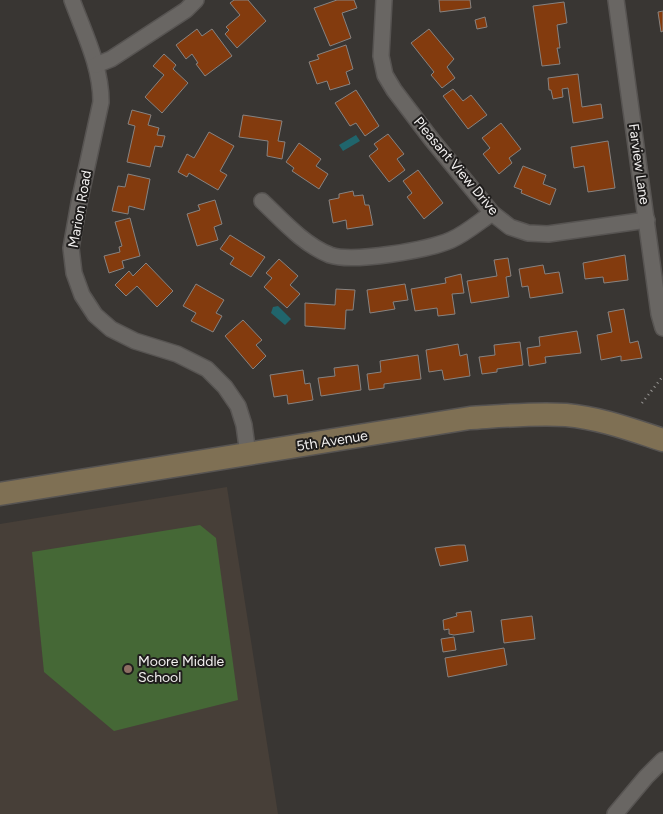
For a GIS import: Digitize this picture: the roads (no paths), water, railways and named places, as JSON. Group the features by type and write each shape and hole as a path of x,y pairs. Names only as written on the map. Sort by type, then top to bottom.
{"main road":[{"name":"5th Avenue","path":"0,494 470,418 524,415 568,416 616,424 663,440"}],"street":[{"name":"Marion Road","path":"72,0 96,65 101,86 101,102 71,248 74,273 82,295 95,315 111,329 136,341 177,354 207,369 225,387 238,406 244,425 248,454"},
{"path":"96,65 111,59 186,10 196,0"},
{"name":"Pleasant View Drive","path":"384,0 381,56 385,75 432,140 492,213 510,227 538,234 647,220"},
{"name":"Farview Lane","path":"616,0 659,314 663,328"},
{"path":"262,201 314,246 332,256 356,257 414,251 436,246 453,240 492,213"},
{"path":"616,814 646,777 663,760"}],"water":[{"path":"356,135 360,141 343,151 339,145"},
{"path":"278,306 291,319 285,325 271,313 273,307"}],"place":[{"name":"Moore Middle School","path":"128,669"}]}
